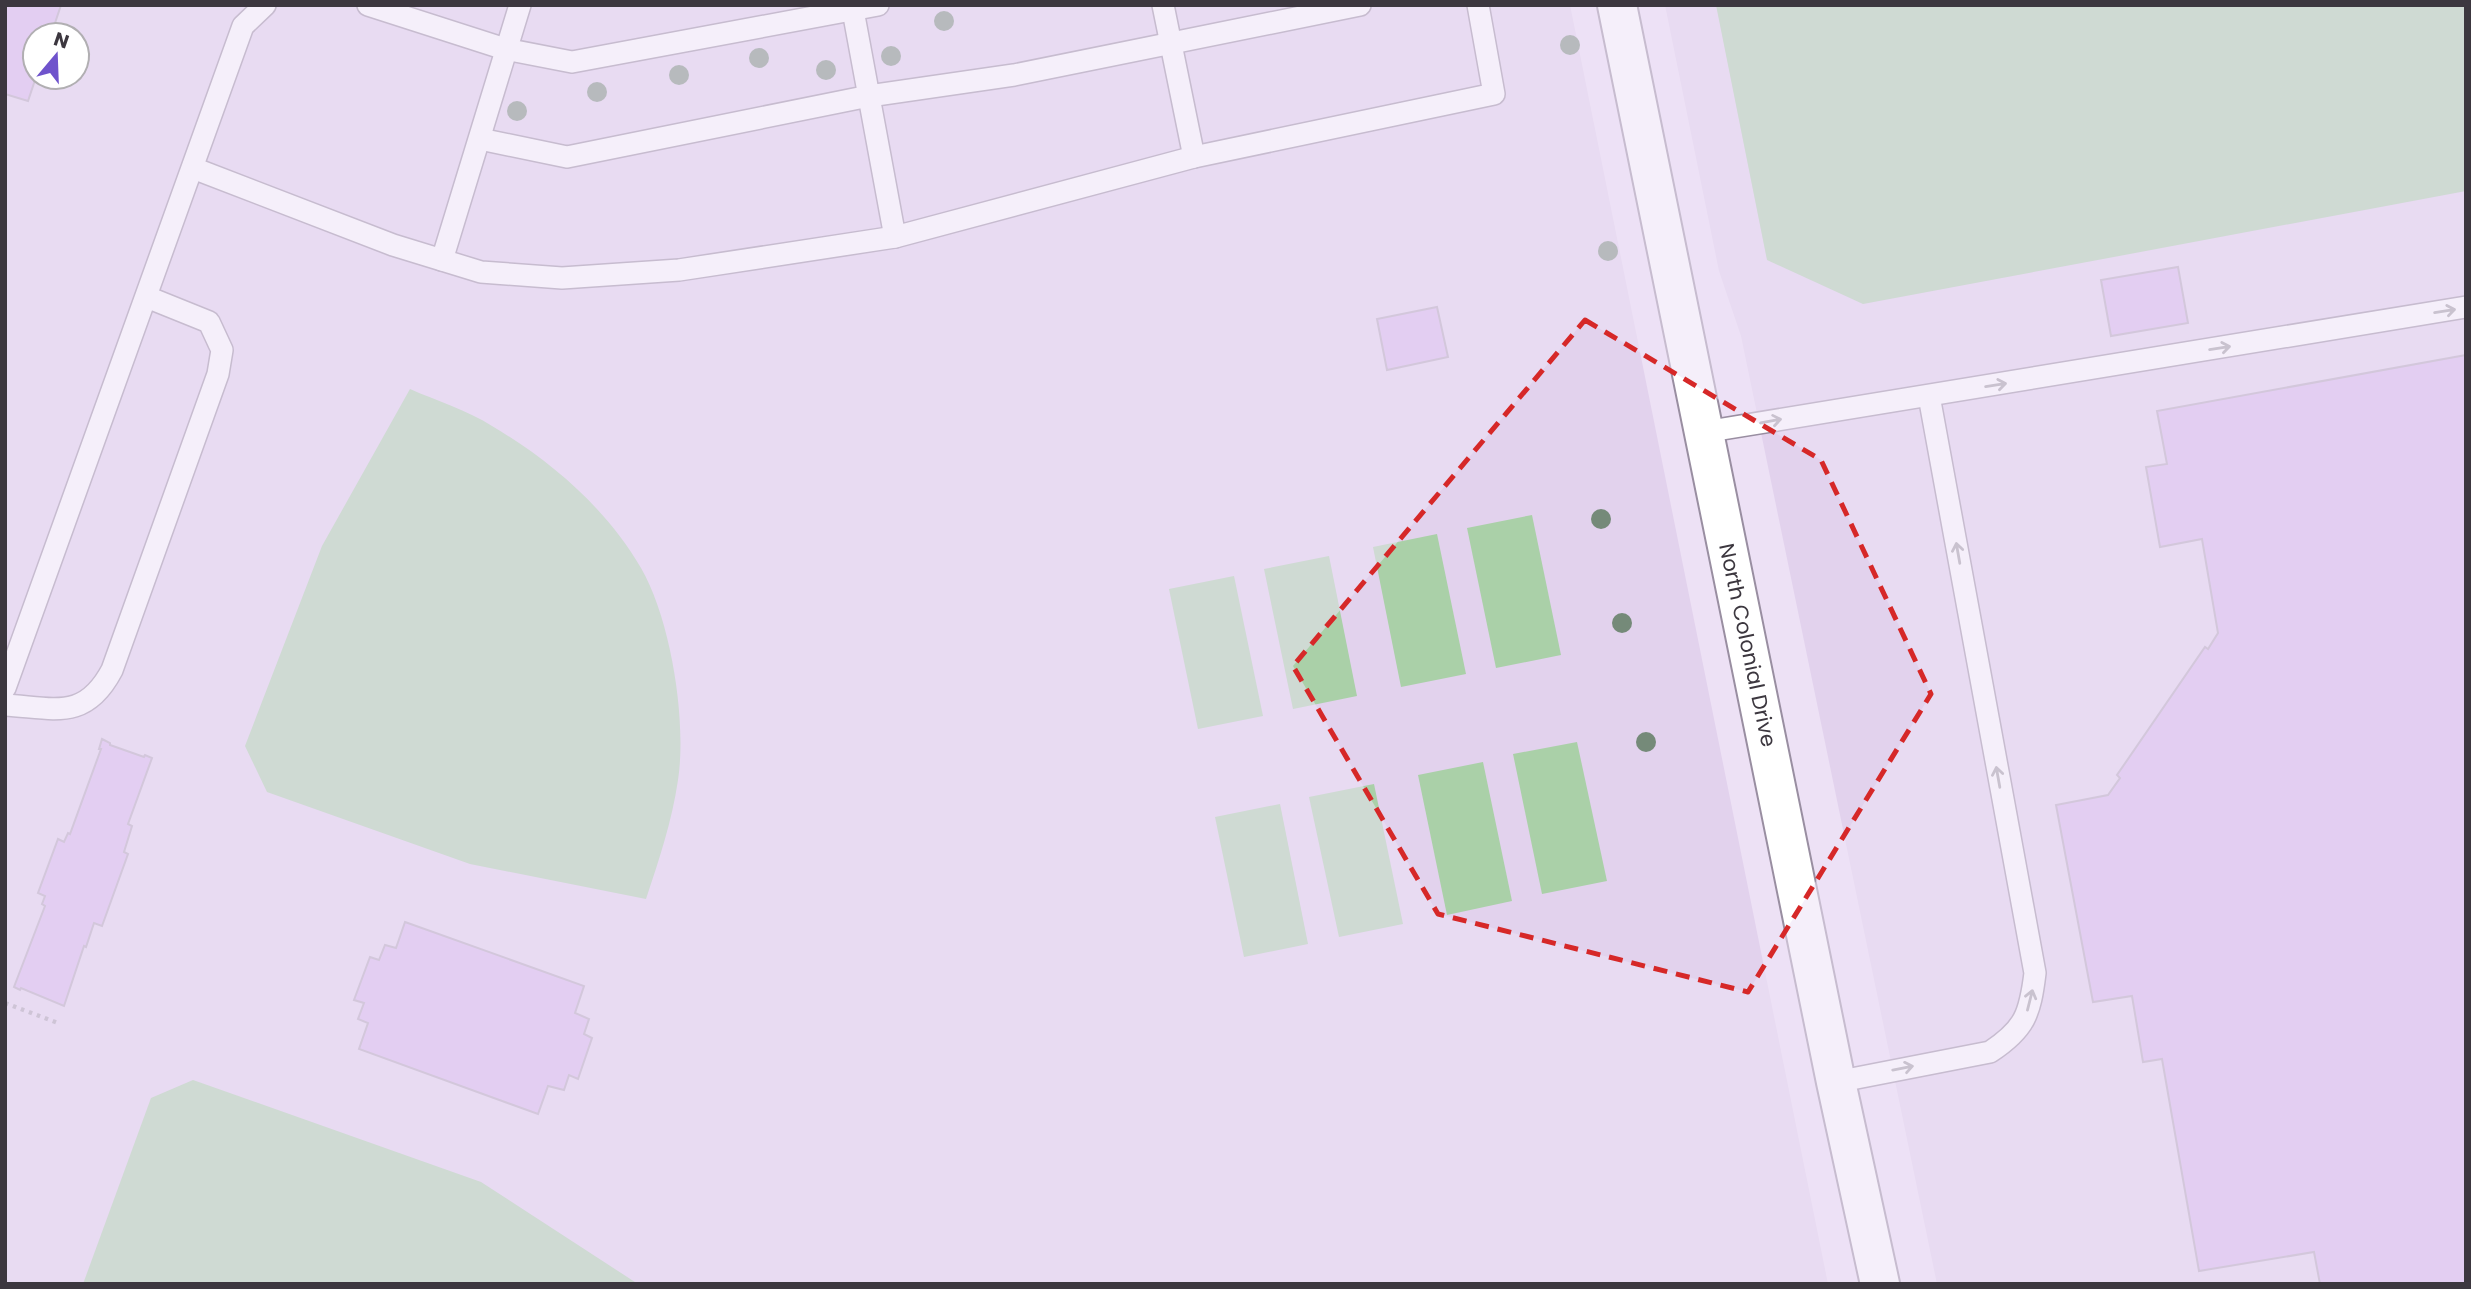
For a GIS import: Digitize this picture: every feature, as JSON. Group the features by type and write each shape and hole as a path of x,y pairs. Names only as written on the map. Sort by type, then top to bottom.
{"street":[{"name":"North Colonial Drive","path":"1617,5 1836,1082 1880,1284"}],"lane":[{"path":"5,688 243,26 265,5"},
{"path":"368,5 505,49 572,62 878,5"},
{"path":"442,260 520,5"},
{"path":"1163,5 1194,157"},
{"path":"480,139 568,158 869,96 1014,75 1360,5"},
{"path":"193,168 393,245 481,272 562,278 679,270 895,237 1194,157 1494,94 1478,5"},
{"path":"853,8 895,237"},
{"path":"5,705 66,709 90,701 104,685 112,670 218,374 222,350 209,323 147,297"},
{"path":"1704,432 2466,307"},
{"path":"1836,1082 1990,1052 2009,1040 2023,1023 2032,999 2035,973 1929,396"}],"path":[{"path":"5,1003 58,1023"}],"highlighted area":[{"path":"1585,320 1821,460 1931,694 1748,992 1438,914 1293,666"}],"shaded area":[{"path":"5,5 1570,5 1828,1284 5,1284"},
{"path":"1665,5 2466,5 2466,1284 1937,1284 1741,336 1719,271"}],"green space":[{"path":"1716,5 2466,5 2466,191 1863,304 1767,260"},
{"path":"410,389 482,420 556,470 611,525 641,568 652,590 661,615 674,671 680,756 672,810 646,899 470,864 267,792 245,746 322,546"},
{"path":"1532,515 1561,655 1496,668 1467,528"},
{"path":"1437,534 1466,674 1401,687 1373,547"},
{"path":"1329,556 1357,696 1293,709 1264,569"},
{"path":"1234,576 1263,716 1198,729 1169,589"},
{"path":"1577,742 1607,881 1542,894 1513,754"},
{"path":"1483,762 1512,901 1447,915 1418,775"},
{"path":"1374,784 1403,924 1339,937 1309,797"},
{"path":"1280,804 1308,944 1244,957 1215,817"},
{"path":"193,1080 481,1182 638,1284 83,1284 151,1098"}],"building":[{"path":"5,5 61,5 56,21 21,21 21,91 31,91 28,101 5,94"},
{"path":"2178,267 2188,323 2111,336 2101,280"},
{"path":"1437,307 1448,357 1387,370 1377,319"},
{"path":"2466,355 2466,1284 2320,1284 2314,1252 2199,1271 2162,1059 2143,1062 2132,996 2093,1002 2056,805 2108,795 2120,778 2117,775 2205,647 2208,649 2218,633 2202,539 2160,547 2146,467 2167,464 2157,411"},
{"path":"102,739 110,745 152,758 128,824 132,826 124,852 128,854 102,926 94,923 86,947 84,946 64,1006 14,987 45,906 42,904 45,896 38,893 58,839 64,842 68,833 70,834 101,749"},
{"path":"405,922 584,986 575,1013 589,1019 584,1034 592,1038 578,1079 569,1075 564,1090 548,1086 538,1114 359,1049 368,1023 358,1019 364,1003 354,1000 370,957 379,960 385,945 396,948"}]}
